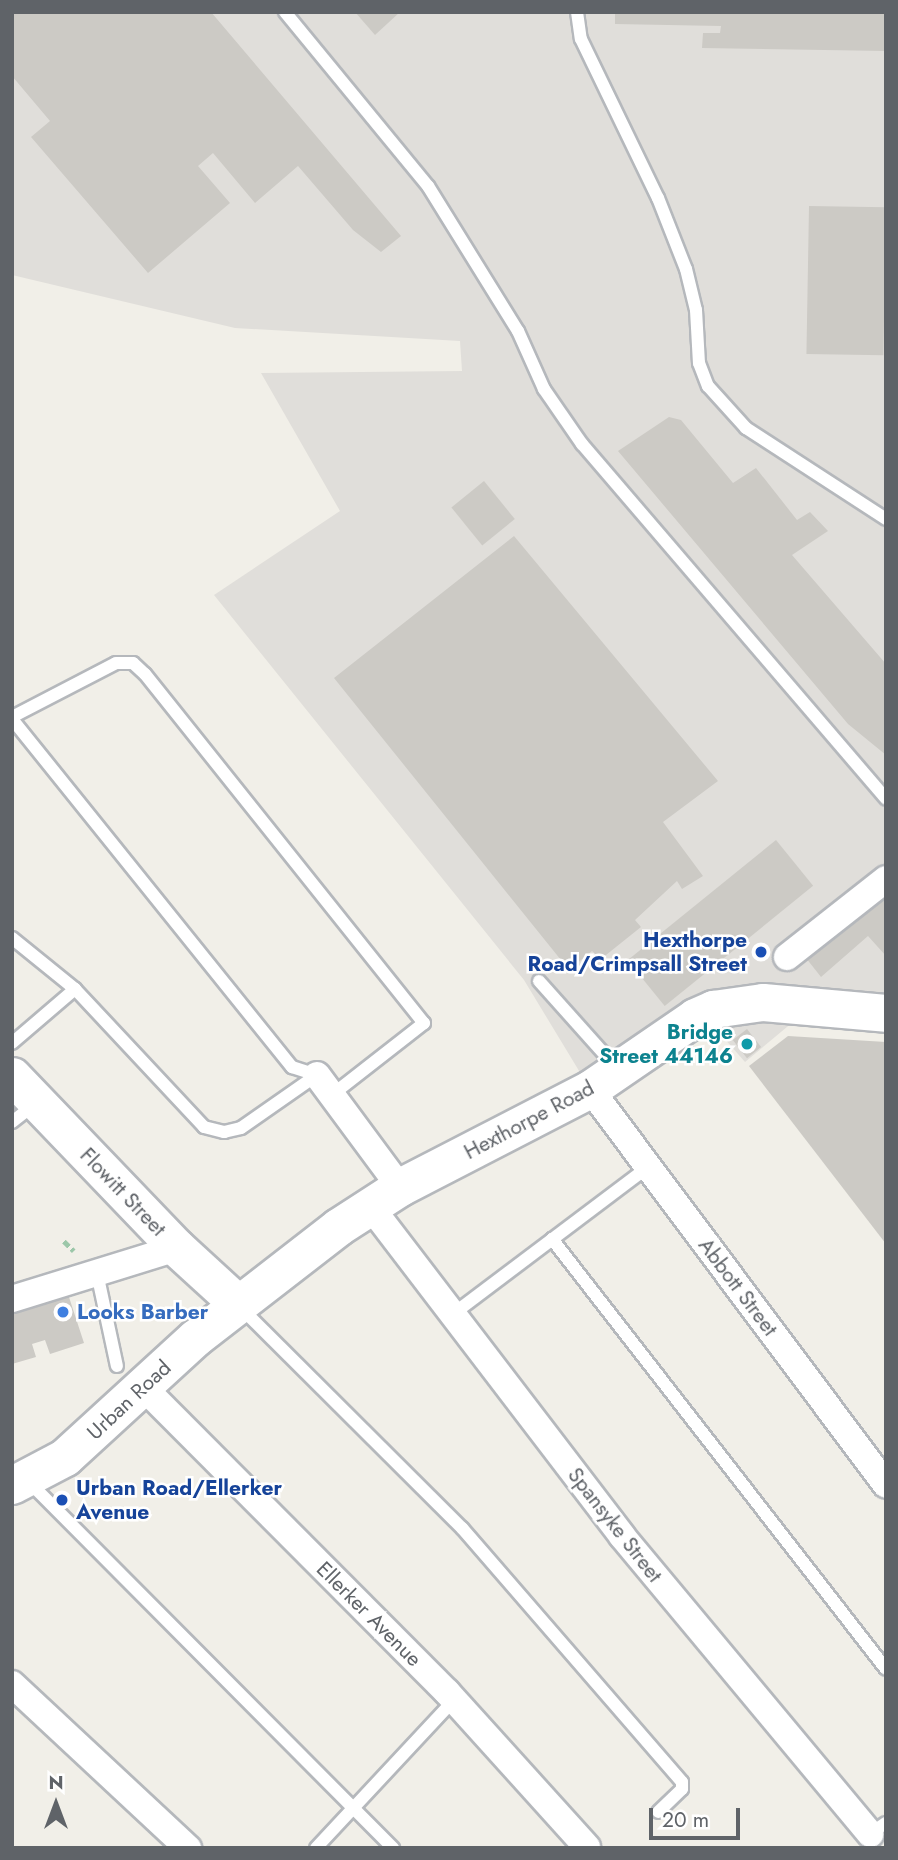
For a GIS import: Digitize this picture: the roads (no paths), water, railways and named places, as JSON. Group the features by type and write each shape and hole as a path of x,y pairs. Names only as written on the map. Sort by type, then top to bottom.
{"street":[{"path":"787,957 886,879"},
{"name":"Hexthorpe Road","path":"237,1303 385,1196 605,1079 713,1009 763,1002 886,1013"},
{"name":"Flowitt Street","path":"12,1076 25,1112 237,1303"},
{"name":"Abbott Street","path":"605,1079 648,1167 886,1485"},
{"name":"Spansyke Street","path":"325,1084 453,1314 622,1536 878,1829"},
{"path":"12,1300 177,1248"},
{"name":"Urban Road","path":"19,1481 65,1457 130,1377 237,1303"},
{"name":"Ellerker Avenue","path":"130,1377 454,1700 587,1848"},
{"path":"12,1684 188,1848"}],"lane":[{"path":"285,12 428,186 518,331 544,389 582,444 886,799"},
{"path":"577,12 581,39 658,198 687,269 696,310 699,363 708,386 747,428 886,519"},
{"path":"12,938 75,989 204,1127 223,1132 241,1128 325,1084 424,1023 145,674 133,663 116,663 12,718 292,1067 325,1084"},
{"path":"539,981 605,1079"},
{"path":"12,1043 75,989"},
{"path":"453,1314 648,1167"},
{"path":"552,1239 886,1669"},
{"path":"97,1273 130,1377"},
{"path":"237,1303 463,1528 682,1782 682,1789 658,1812"},
{"path":"19,1481 393,1848"},
{"path":"316,1848 454,1700"}],"place":[{"name":"Hexthorpe Road/Crimpsall Street","path":"761,952"},
{"name":"Bridge Street 44146","path":"747,1044"},
{"name":"Looks Barber","path":"63,1312"},
{"name":"Urban Road/Ellerker Avenue","path":"62,1500"}]}
